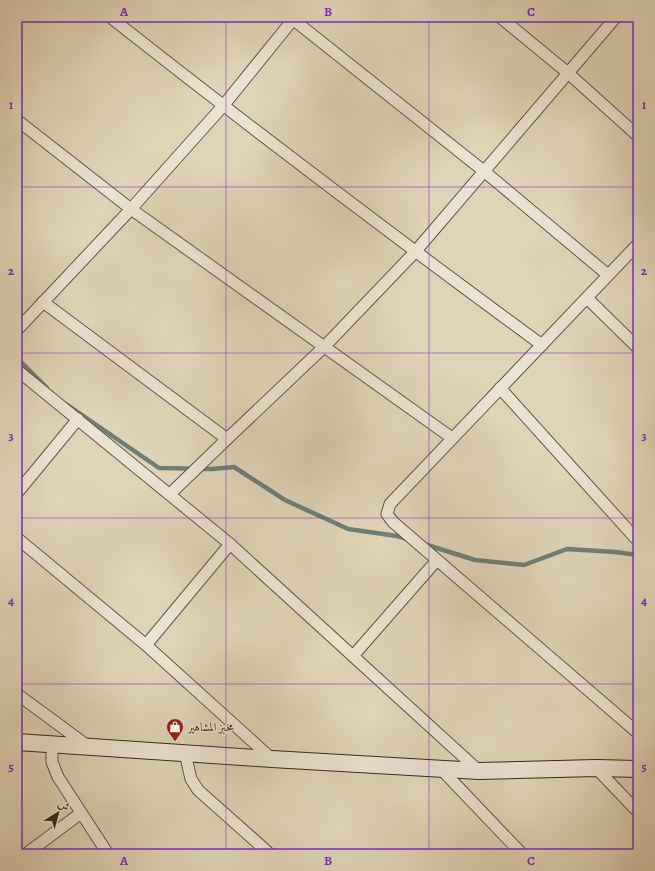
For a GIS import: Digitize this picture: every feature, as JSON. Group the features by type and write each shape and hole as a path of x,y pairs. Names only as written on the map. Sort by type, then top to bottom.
{"street":[{"path":"110,17 222,106 415,252 542,345"},
{"path":"500,17 568,73 638,136"},
{"path":"170,494 324,347 415,252 616,17"},
{"path":"17,330 130,209 222,106 293,18 485,172 608,275"},
{"path":"17,120 130,209 452,438"},
{"path":"638,244 390,504 388,514 393,522 638,733"},
{"path":"587,298 638,348"},
{"path":"42,302 227,439"},
{"path":"17,370 230,544 479,771"},
{"path":"500,388 638,541"},
{"path":"17,493 78,419"},
{"path":"17,538 146,646 272,759"},
{"path":"146,646 230,544"},
{"path":"353,656 437,560"},
{"path":"17,694 89,747"},
{"path":"17,742 479,771 596,768 638,769"},
{"path":"52,744 52,762 58,777 108,854"},
{"path":"185,753 192,779 198,790 270,854"},
{"path":"440,768 522,854"},
{"path":"596,768 638,812"},
{"path":"26,854 81,813"}],"waterway":[{"path":"17,358 47,388"},
{"path":"66,404 159,468 212,469 234,467 285,500 348,529 408,539"},
{"path":"424,544 475,560 524,565 567,549 638,555"}],"place":[{"name":"مخبز المشاهير","path":"175,742"}]}
